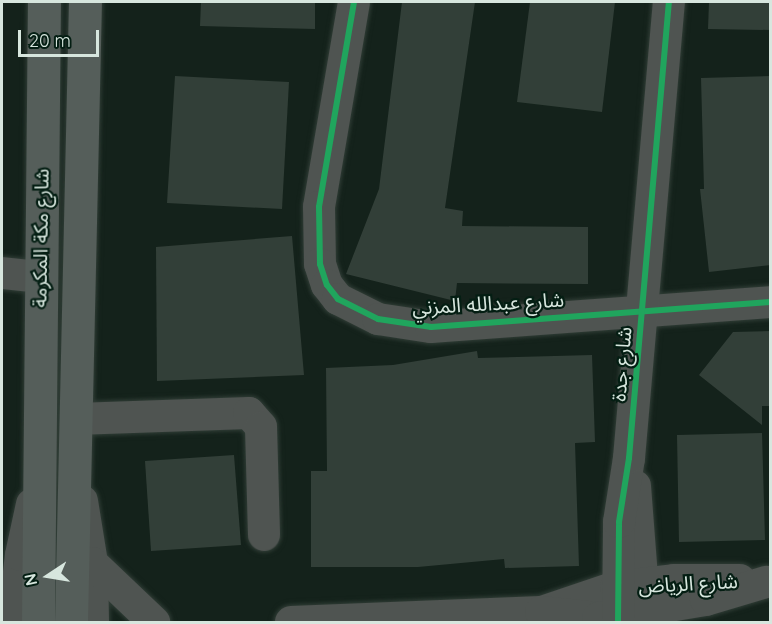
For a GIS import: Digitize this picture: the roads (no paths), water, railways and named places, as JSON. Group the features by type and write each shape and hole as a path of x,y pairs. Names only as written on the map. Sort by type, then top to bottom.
{"main road":[{"name":"شارع مكة المكرمة","path":"38,622 39,277 44,2"},
{"name":"شارع مكة المكرمة","path":"71,622 85,2"}],"street":[{"name":"شارع عبدالله المزني","path":"354,2 319,207 320,264 327,285 338,299 378,319 431,327 643,309 771,302"},
{"name":"شارع جدة","path":"630,607 640,520 629,458 669,2"},
{"path":"2,273 39,277"},
{"path":"76,419 249,413 261,427 264,535"},
{"name":"شارع مكة المكرمة","path":"76,464 92,563 93,622"},
{"name":"شارع مكة المكرمة","path":"13,622 21,555 40,474"},
{"path":"2,585 21,555"},
{"path":"92,563 154,622"},
{"name":"شارع الرياض","path":"291,622 630,607 706,600 768,582"},
{"name":"شارع الرياض","path":"541,612 583,620 630,607"}]}
